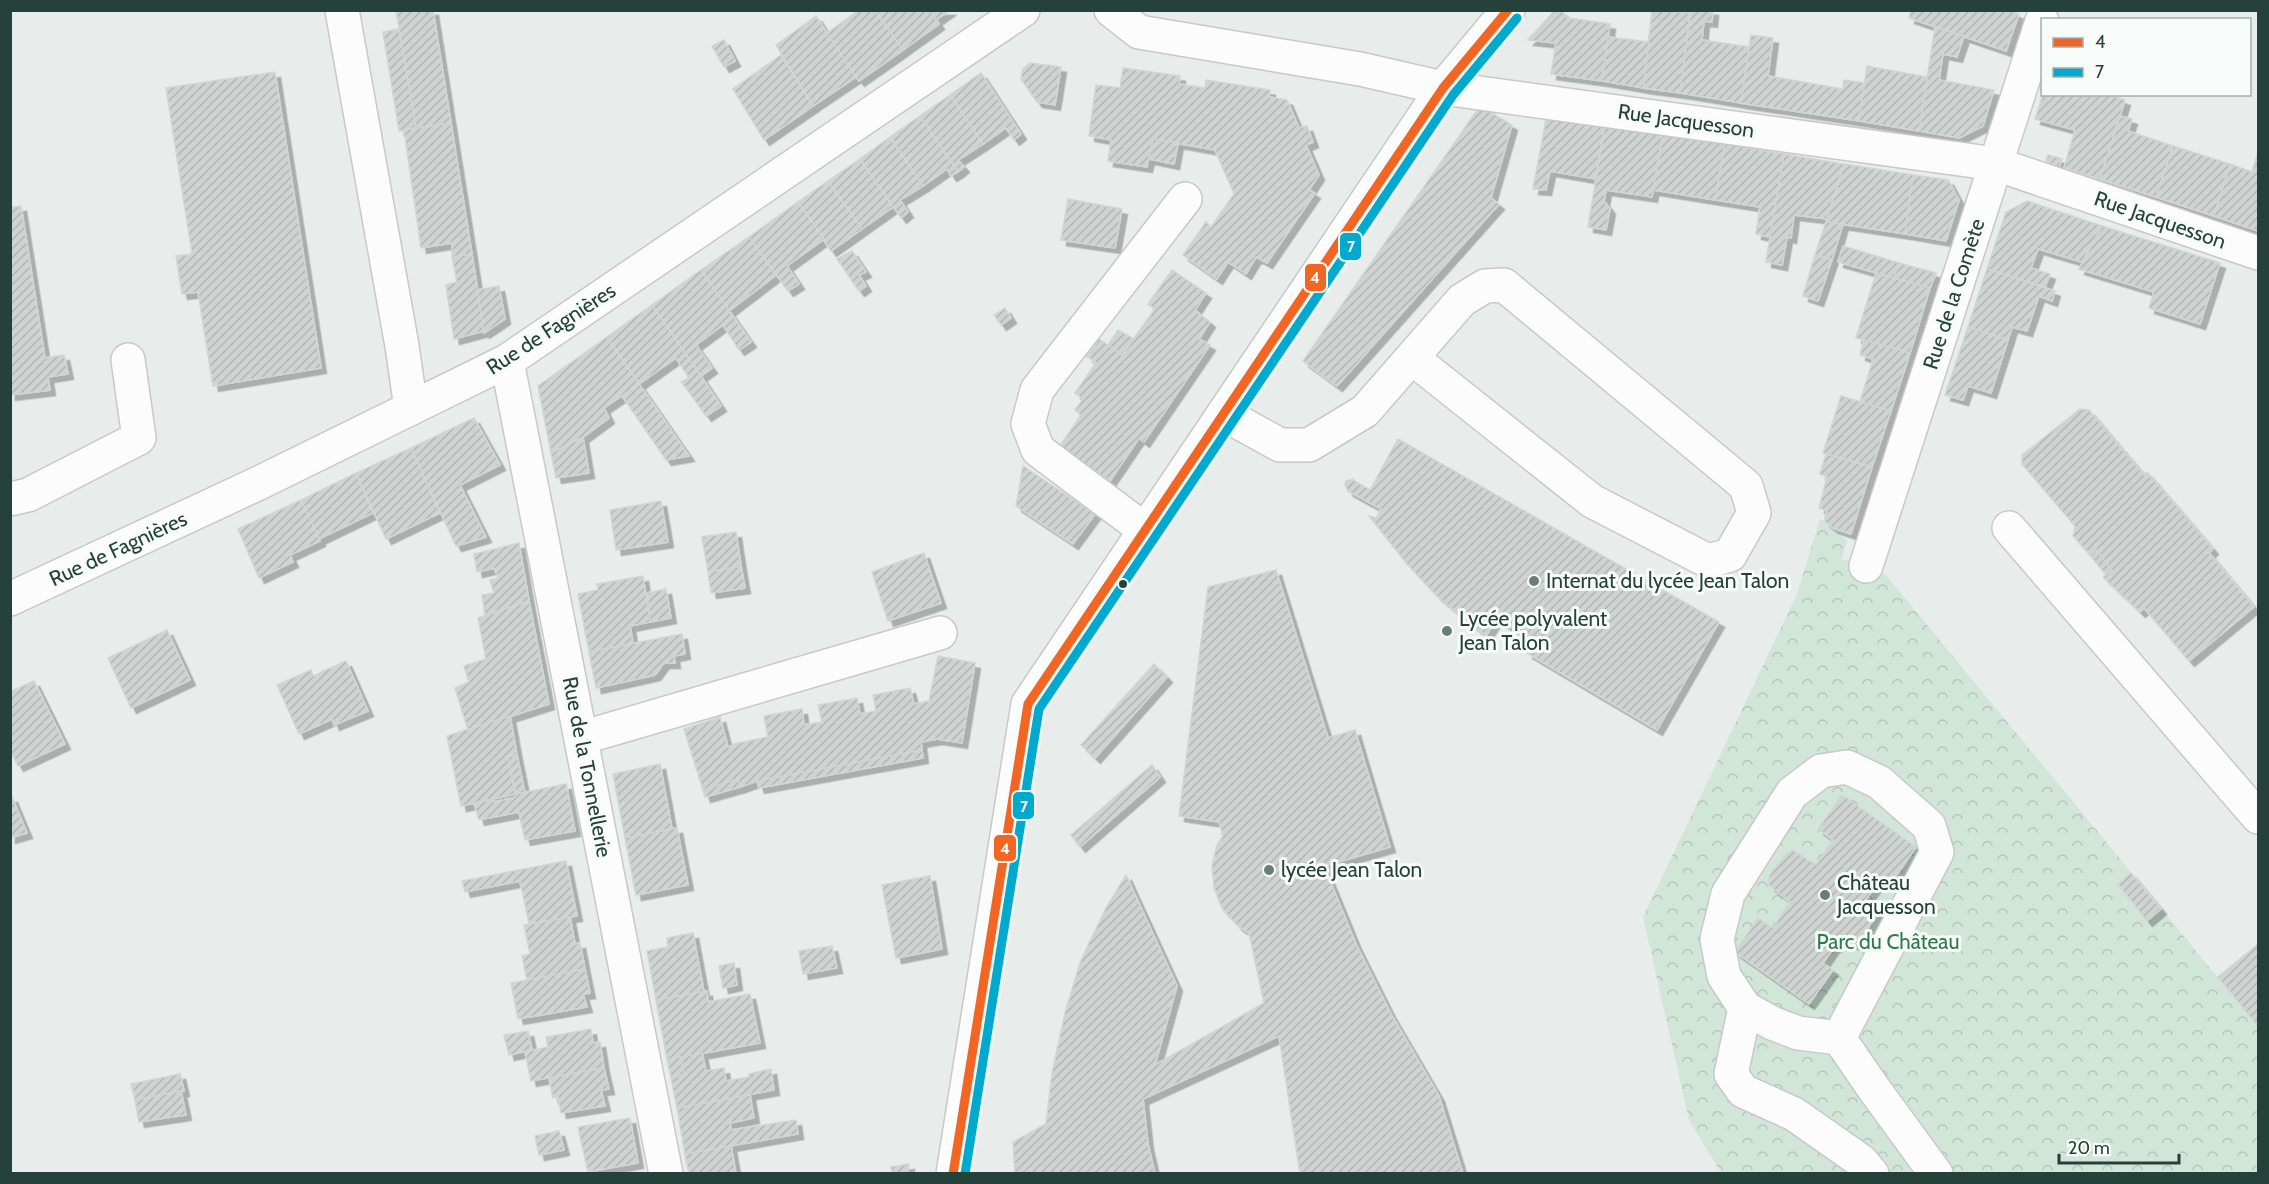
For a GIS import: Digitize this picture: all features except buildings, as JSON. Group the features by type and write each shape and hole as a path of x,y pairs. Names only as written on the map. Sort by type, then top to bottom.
{"street":[{"path":"342,10 411,408"},
{"name":"Rue de Fagnières","path":"10,599 259,483 507,361 1023,10"},
{"name":"Rue Jacquesson","path":"1111,10 1139,32 1360,69 1443,88 1996,164 2259,253"},
{"path":"953,1173 1028,704 1443,88 1508,10"},
{"name":"Rue de la Comète","path":"1866,566 2041,26"},
{"path":"1145,530 1038,450 1028,424 1037,390 1185,199"},
{"path":"1224,414 1280,445 1309,445 1365,411 1462,300 1485,286 1504,285 1746,486 1754,513 1730,555 1708,561 1592,501 1412,358"},
{"path":"10,499 28,495 139,438 128,360"},
{"name":"Rue de la Tonnellerie","path":"507,361 666,1173"},
{"path":"2009,528 2259,817"},
{"path":"581,738 940,633"},
{"path":"1839,1038 1937,852 1929,826 1879,782 1847,767 1821,771 1792,794 1728,894 1717,939 1724,976 1745,1008 1772,1023 1798,1032 1839,1038 1936,1173"},
{"path":"1745,1008 1731,1074 1743,1090 1794,1114 1861,1161 1872,1173"}],"green space":[{"name":"Parc du Château","path":"1820,519 1847,541 1842,559 1886,575 2258,1026 2258,1173 1721,1173 1689,1120 1643,917 1797,594"}],"transit line":[{"name":"4","path":"953,1174 1028,704 1443,88 1508,10"},
{"name":"7","path":"965,1174 1039,709 1453,95 1517,18"}],"place":[{"name":"Internat du lycée Jean Talon","path":"1534,581"},
{"name":"Lycée polyvalent Jean Talon","path":"1447,631"},
{"name":"lycée Jean Talon","path":"1269,870"},
{"name":"Château Jacquesson","path":"1825,895"}]}
